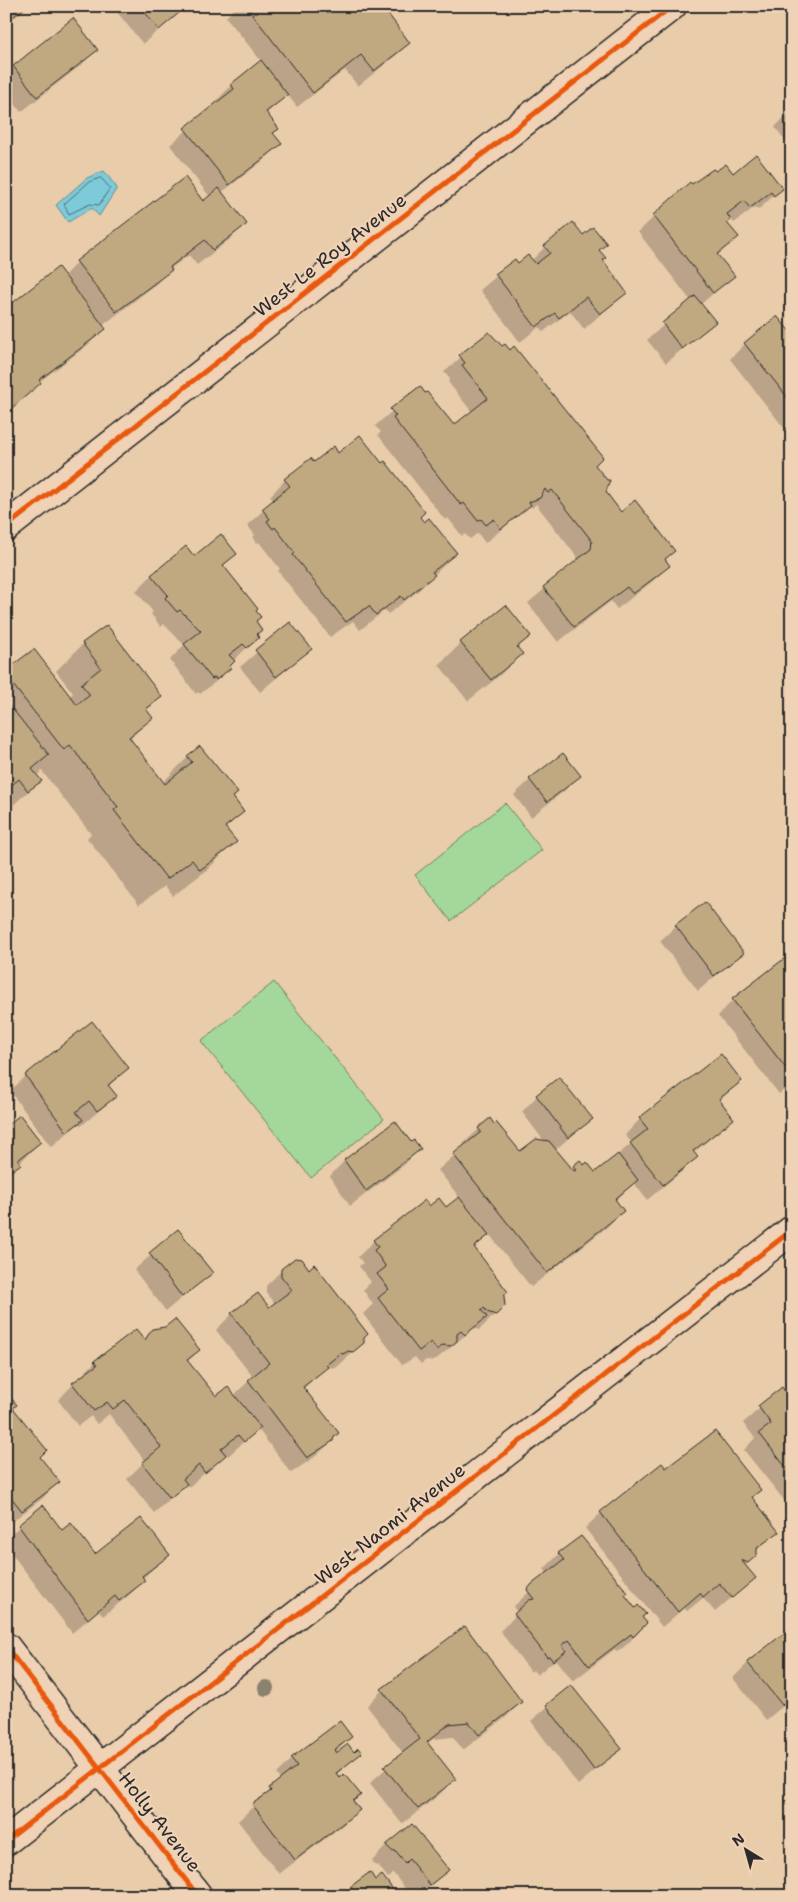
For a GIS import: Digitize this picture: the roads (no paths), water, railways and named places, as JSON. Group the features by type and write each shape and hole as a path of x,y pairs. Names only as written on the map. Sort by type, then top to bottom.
{"street":[{"name":"West Le Roy Avenue","path":"6,527 672,6"},
{"name":"West Naomi Avenue","path":"6,1841 98,1767 792,1230"},
{"name":"Holly Avenue","path":"6,1647 198,1896"}],"water":[{"path":"104,171 117,188 99,216 92,208 68,222 56,205 87,178"}]}
